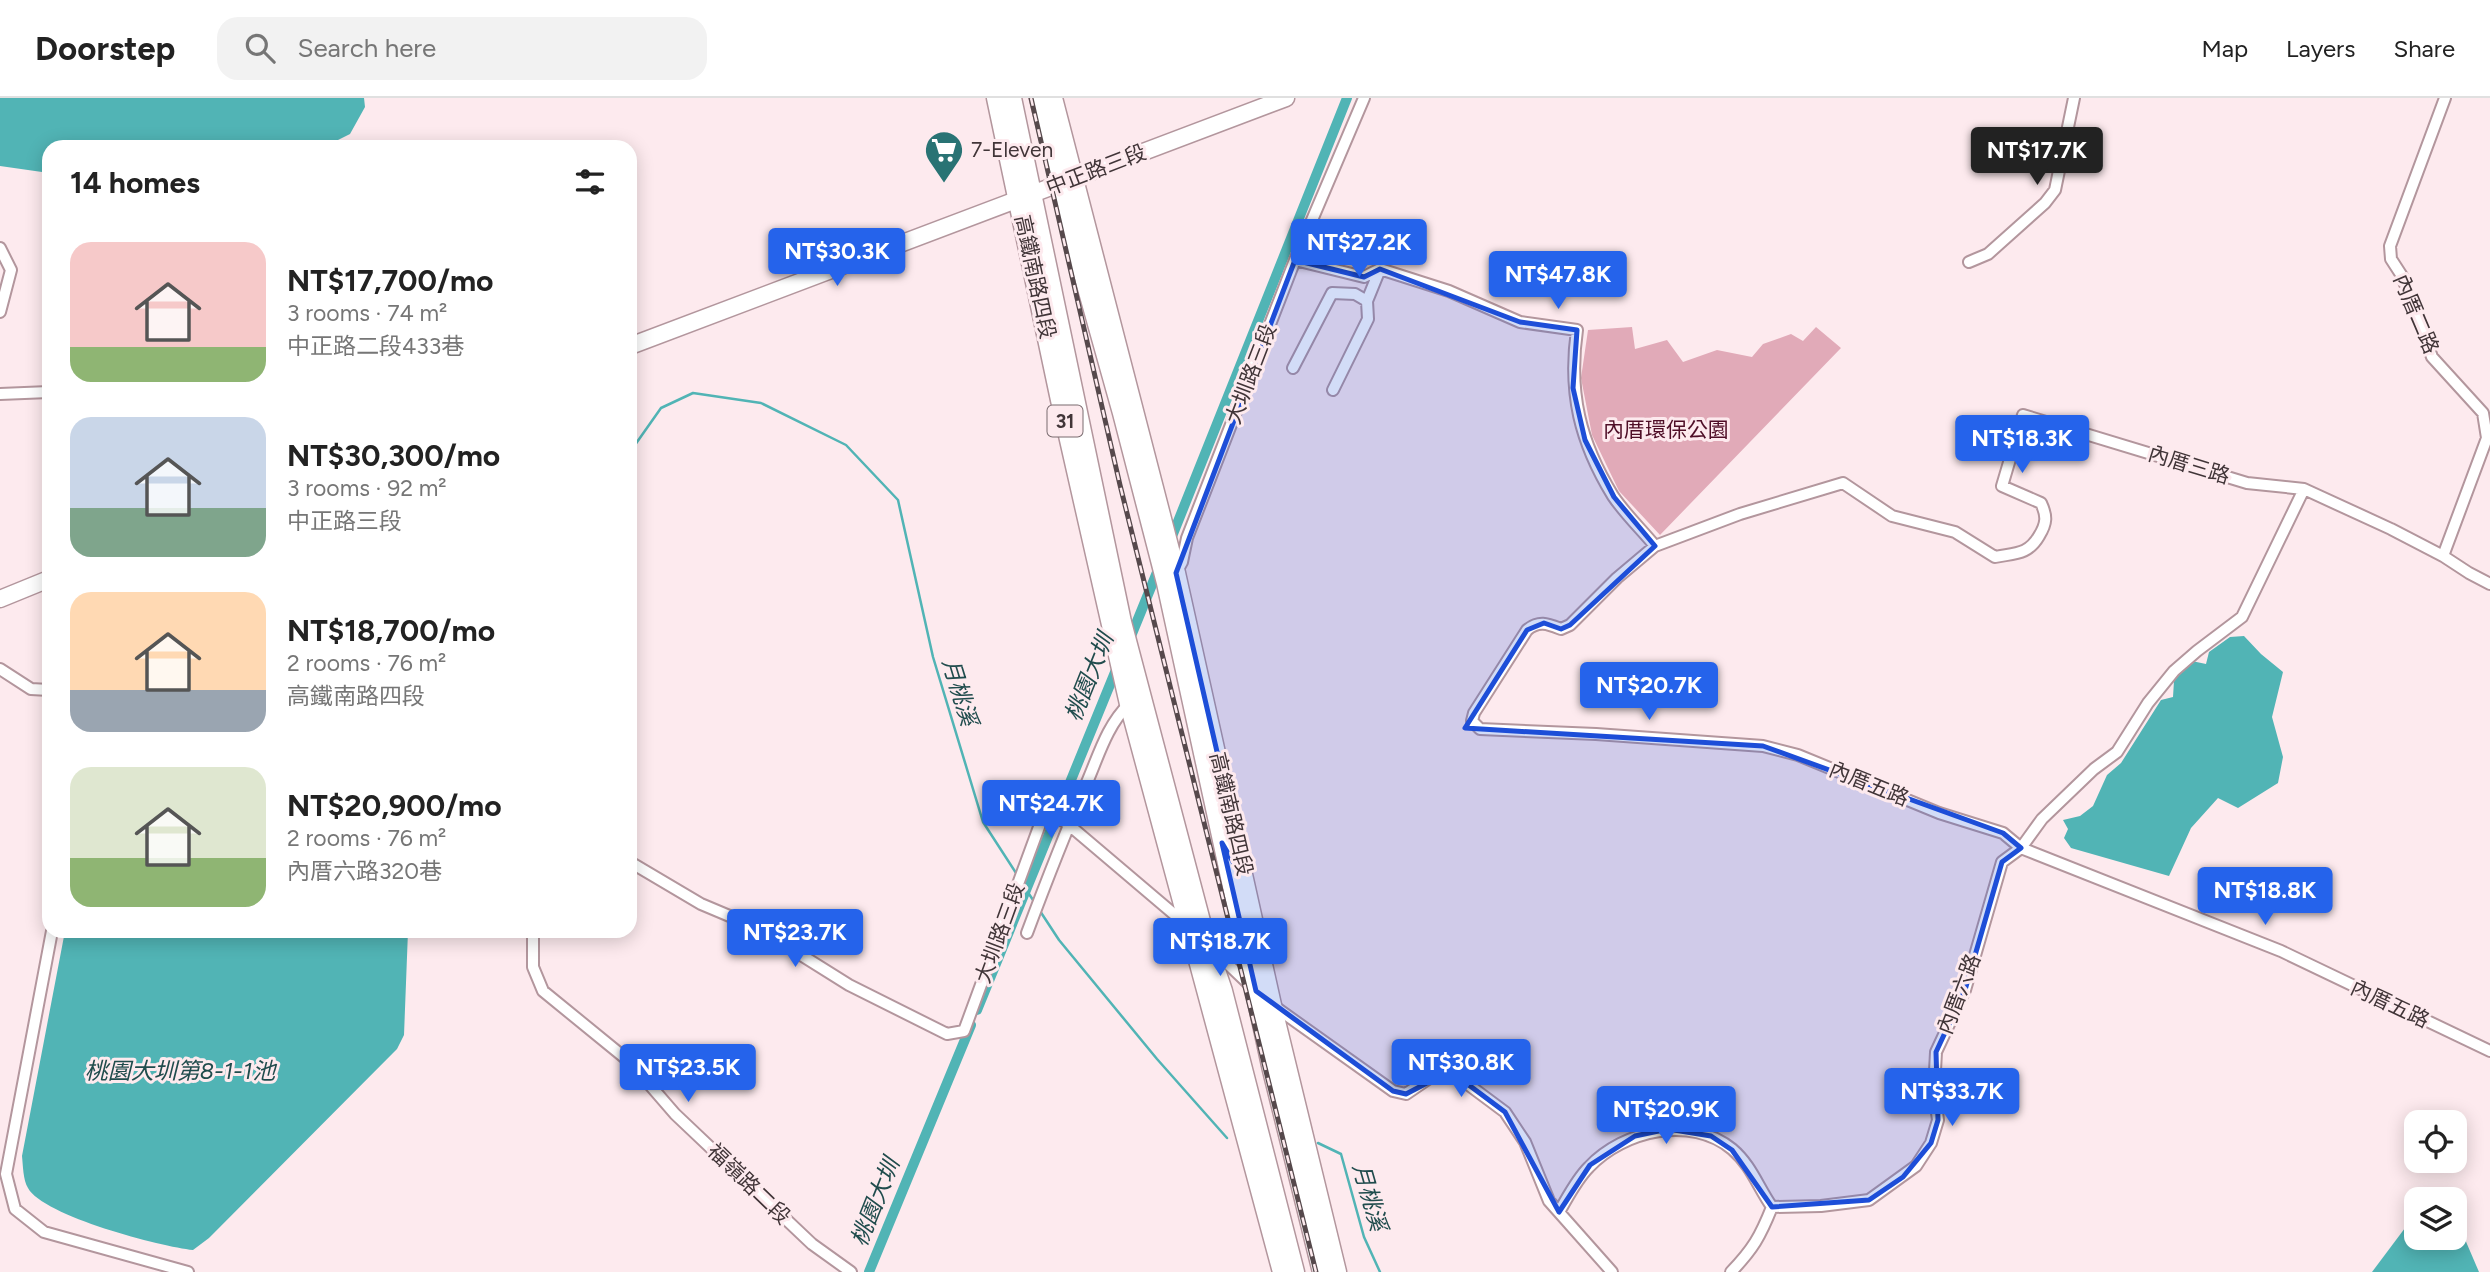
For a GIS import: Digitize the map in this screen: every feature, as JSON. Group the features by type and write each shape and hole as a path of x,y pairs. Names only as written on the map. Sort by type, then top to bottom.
{"main road":[{"name":"31","path":"996,98 1026,196"},
{"name":"31","path":"1012,98 1026,196"},
{"path":"1039,98 1067,181 1164,528 1172,572"},
{"path":"1053,98 1078,256 1156,547 1172,572"},
{"name":"中正路三段","path":"637,343 1286,98"},
{"name":"高鐵南路四段","path":"1026,196 1122,622 1175,824"},
{"name":"高鐵南路四段","path":"1026,196 1060,400 1129,704"},
{"name":"高鐵南路四段","path":"1172,572 1222,843 1272,1070 1322,1272"},
{"name":"高鐵南路四段","path":"1172,572 1337,1272"},
{"path":"0,599 42,582"},
{"name":"31","path":"1129,704 1282,1272"},
{"name":"31","path":"1175,824 1207,944 1223,991 1295,1272"},
{"path":"1175,824 1175,872"},
{"path":"1222,843 1250,898"},
{"path":"1252,1154 1278,1200"}],"street":[{"name":"大圳路三段","path":"1172,572 1182,562 1187,538 1295,260 1364,98"},
{"path":"1969,262 1988,254 2045,204 2055,190 2074,98"},
{"name":"內厝二路","path":"2444,556 2487,439 2483,413 2432,357 2402,276 2391,259 2390,246 2445,98"},
{"path":"0,248 11,270 0,312"},
{"path":"1295,260 1364,277 1380,269 1449,290 1520,322 1577,330 1573,388 1585,440 1614,497 1656,546"},
{"path":"1333,390 1368,319 1367,301 1380,269"},
{"path":"1293,368 1332,293 1355,294 1367,301"},
{"path":"0,394 42,392"},
{"name":"內厝三路","path":"1656,546 1740,514 1843,483 1892,516 1955,532 1995,557 2021,553 2032,547 2044,527 2046,516 2040,503 2002,486 2023,415 2247,483 2304,489 2444,556 2490,584"},
{"name":"內厝六路","path":"1772,1207 1821,1206 1870,1200 1916,1166 1931,1143 1938,1119 1934,1090 1936,1052 1965,990 2002,862 2021,848 2042,819 2094,769 2116,752 2148,703 2174,671 2242,617 2304,489"},
{"name":"內厝五路","path":"1656,546 1617,578 1570,625 1561,629 1544,622 1534,624 1527,630 1474,713 1472,721 1480,729 1763,746 1798,755 1939,813 2003,834 2021,848 2281,951 2490,1051"},
{"path":"0,669 31,689 42,690"},
{"name":"大圳路三段","path":"1027,933 1067,824 1108,733 1129,704"},
{"name":"大圳路三段","path":"637,866 701,904 758,928 849,985 947,1034 964,1031 1050,797"},
{"path":"1047,810 1189,927 1272,1005 1393,1091 1405,1094 1427,1079 1450,1071 1505,1112 1525,1142 1549,1201 1612,1272"},
{"path":"50,938 6,1174 15,1209 44,1232 188,1272"},
{"name":"福嶺路二段","path":"533,938 533,967 543,991 630,1062 675,1114 812,1244 851,1272"},
{"path":"1559,1212 1590,1165 1635,1136 1668,1129 1711,1136 1732,1150 1752,1171 1772,1207 1757,1239 1738,1269"}],"highlighted area":[{"path":"1295,260 1364,277 1380,269 1520,322 1577,330 1573,388 1585,440 1614,497 1655,546 1570,625 1561,629 1544,623 1527,630 1465,728 1763,746 2003,833 2021,848 2002,862 1965,990 1936,1052 1938,1120 1931,1143 1903,1177 1869,1200 1772,1207 1732,1150 1711,1136 1668,1129 1635,1136 1590,1165 1559,1212 1505,1112 1450,1071 1406,1094 1393,1091 1256,991 1222,843 1236,867 1243,865 1176,573"}],"green space":[{"name":"內厝環保公園","path":"1632,327 1635,349 1667,340 1683,362 1717,350 1752,357 1763,344 1791,334 1803,341 1816,327 1841,348 1660,535 1619,491 1592,435 1581,378 1588,330"}],"water":[{"path":"0,98 364,98 365,107 350,134 338,140 42,140 42,172 0,166"},
{"path":"2244,636 2283,672 2272,717 2283,757 2278,783 2238,808 2218,798 2191,828 2169,876 2071,848 2064,838 2068,829 2063,820 2080,816 2093,806 2107,775 2121,763 2161,700 2173,697 2174,681 2187,660 2206,664 2209,652 2230,637"},
{"name":"桃園大圳第8-1-1池","path":"64,938 408,938 404,1035 397,1049 209,1238 193,1250 104,1228 56,1209 38,1199 28,1188 22,1156"},
{"path":"2404,1229 2404,1250 2467,1250 2467,1244 2479,1272 2372,1272"}],"waterway":[{"name":"桃園大圳","path":"1169,544 1347,98"},
{"name":"月桃溪","path":"637,442 661,408 693,393 761,403 846,445 898,500 933,657 983,822 1018,876"},
{"name":"桃園大圳","path":"1129,641 1160,565"},
{"name":"桃園大圳","path":"977,1010 1118,665"},
{"name":"月桃溪","path":"1023,885 1035,903"},
{"name":"月桃溪","path":"1040,911 1059,940 1157,1059 1227,1138"},
{"name":"桃園大圳","path":"869,1272 971,1025"},
{"name":"月桃溪","path":"1318,1143 1341,1154 1364,1237 1380,1272"}],"railway":[{"path":"1031,98 1120,485 1316,1272"}],"place":[{"name":"7-Eleven","path":"944,184"}]}
